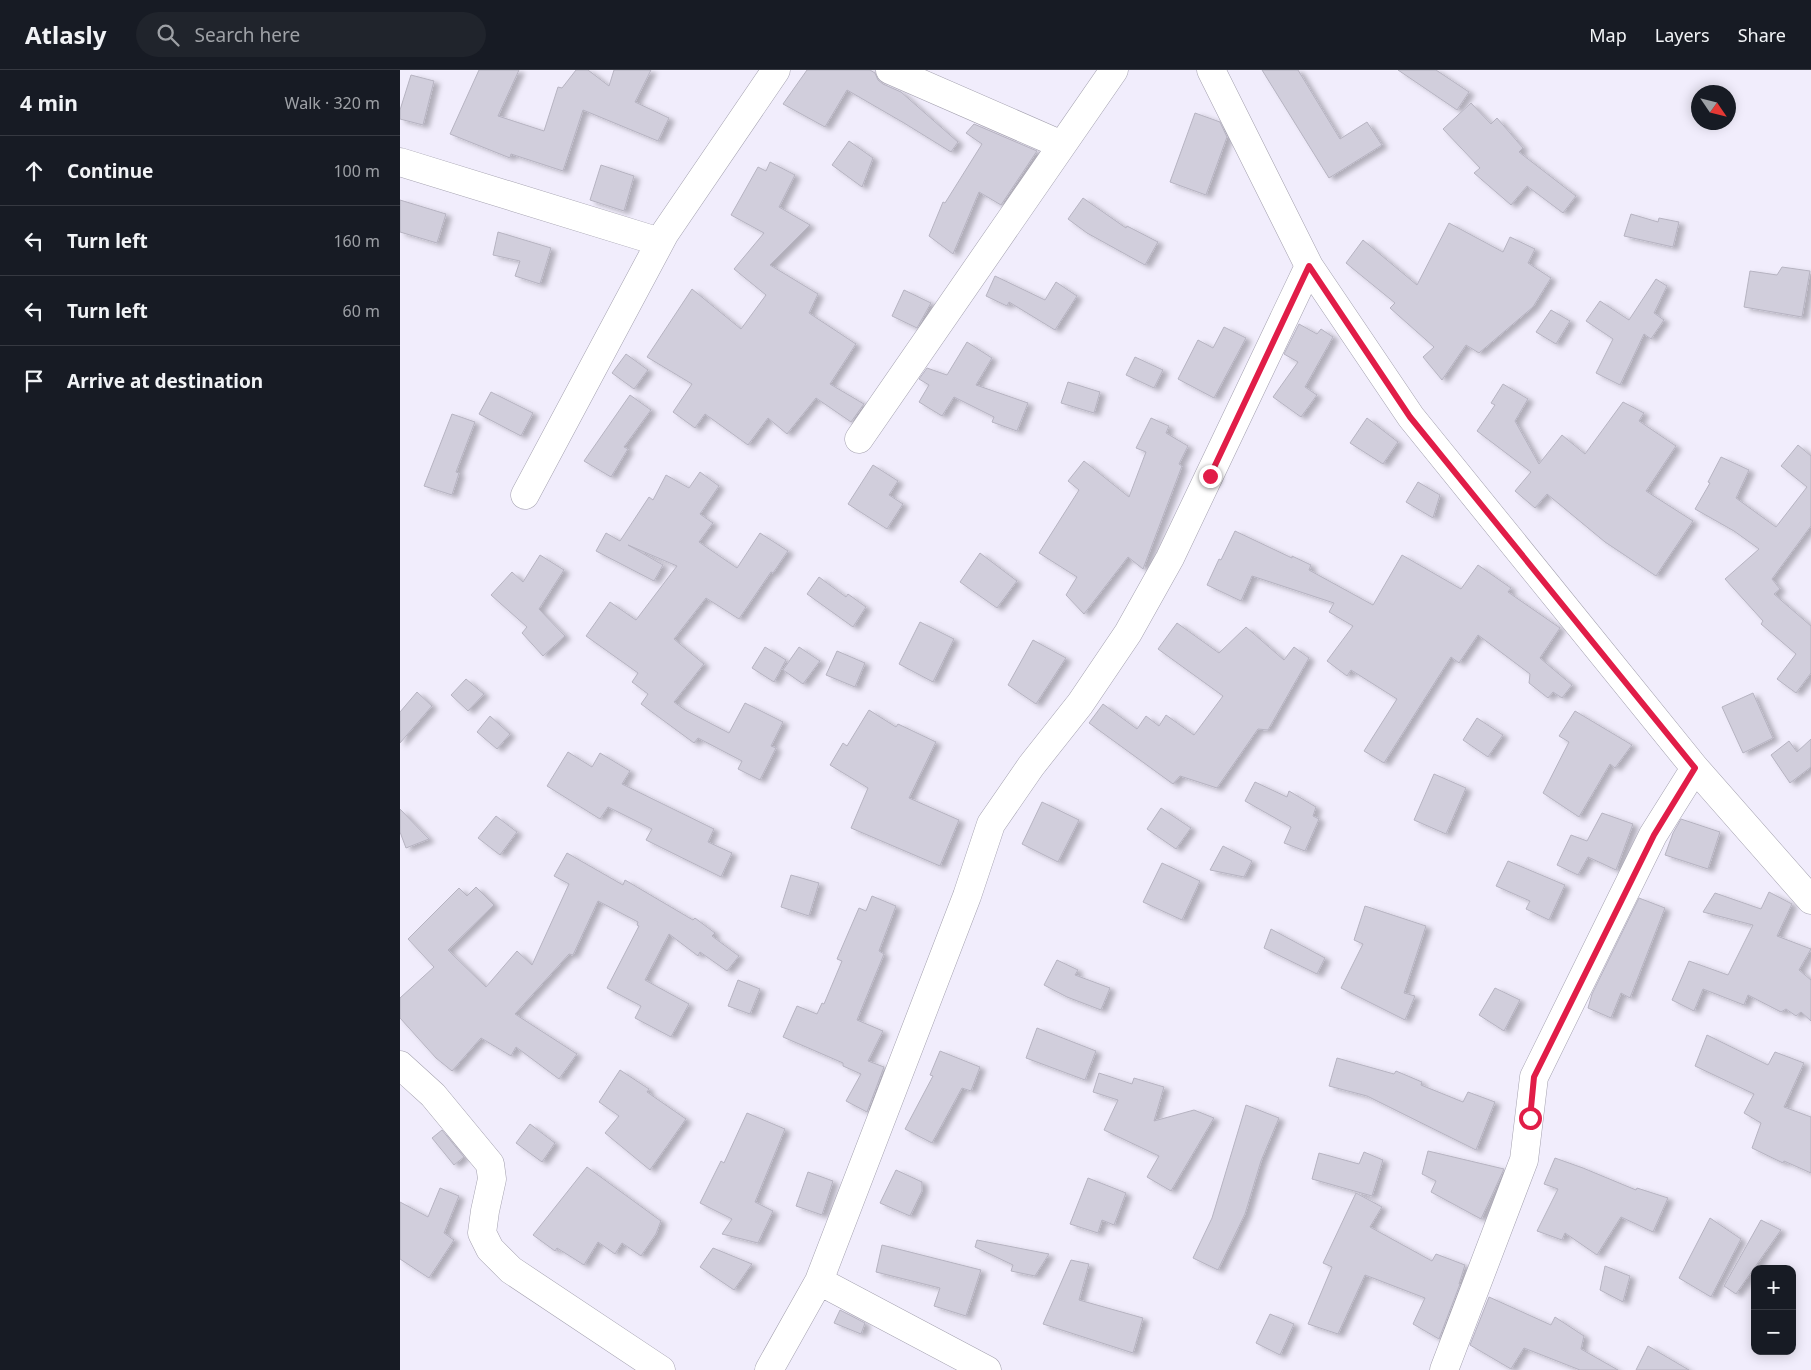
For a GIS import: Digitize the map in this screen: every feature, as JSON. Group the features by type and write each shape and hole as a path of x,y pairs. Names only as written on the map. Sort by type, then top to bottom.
{"street":[{"path":"525,495 660,242 776,70"},
{"path":"890,70 1062,144"},
{"path":"859,439 1114,70"},
{"path":"1211,70 1309,266 1410,417 1695,768 1811,900"},
{"path":"400,162 660,242"},
{"path":"769,1370 819,1281 966,896 991,824 1031,766 1080,704 1128,633 1170,558 1309,266"},
{"path":"1444,1370 1524,1160 1534,1077 1654,835 1695,768"},
{"path":"400,1065 433,1096 490,1164 492,1179 482,1233 490,1249 511,1270 661,1370"},
{"path":"819,1281 987,1370"}],"building":[{"path":"479,70 519,70 498,116 544,131 558,87 562,88 576,70 588,70 609,86 614,70 651,70 635,102 669,118 658,141 583,110 563,171 511,154 510,158 450,134"},
{"path":"807,70 870,70 875,73 878,80 901,92 958,142 951,152 847,90 825,127 783,104"},
{"path":"1262,70 1298,70 1340,139 1367,122 1382,145 1329,178"},
{"path":"1398,70 1436,70 1469,92 1457,110"},
{"path":"411,75 434,81 423,125 400,119 400,110"},
{"path":"1471,103 1491,124 1497,118 1523,148 1519,152 1576,196 1563,213 1527,186 1511,205 1474,173 1480,168 1443,129"},
{"path":"1195,113 1220,122 1227,137 1206,195 1170,182"},
{"path":"974,124 1037,151 1001,205 979,192 953,254 929,236 943,202 945,203 982,144 966,133"},
{"path":"849,141 873,158 862,187 832,165"},
{"path":"770,162 795,175 779,207 810,225 770,265 818,294 809,313 856,344 830,384 864,404 851,422 816,398 787,434 768,418 748,445 705,414 695,428 673,412 692,384 647,357 692,289 741,329 766,295 734,269 764,233 731,215 758,167 766,171"},
{"path":"601,165 634,176 624,211 590,200"},
{"path":"1083,198 1126,228 1127,226 1158,242 1145,265 1087,233 1068,219"},
{"path":"400,200 446,214 437,243 400,232"},
{"path":"1631,214 1658,222 1659,218 1679,222 1673,247 1624,236"},
{"path":"1449,223 1503,252 1510,237 1535,249 1528,263 1551,278 1533,307 1479,353 1466,345 1442,380 1423,357 1434,347 1390,308 1395,303 1346,263 1363,240 1417,285"},
{"path":"498,232 551,248 540,284 515,276 520,261 493,255"},
{"path":"1782,267 1810,271 1802,317 1744,307 1750,271 1777,275"},
{"path":"995,276 1045,300 1056,282 1077,296 1055,330 1009,302 1007,306 986,296"},
{"path":"1656,279 1667,286 1654,313 1664,320 1651,339 1644,334 1620,385 1596,373 1613,339 1586,321 1600,301 1629,320"},
{"path":"904,290 931,303 917,328 892,316"},
{"path":"1551,310 1570,321 1556,344 1536,332"},
{"path":"1299,324 1317,334 1321,329 1333,337 1305,387 1317,395 1301,417 1273,397 1298,362 1284,354"},
{"path":"1224,327 1246,338 1214,398 1178,379 1198,340 1213,348"},
{"path":"967,342 992,358 976,385 1028,403 1017,431 992,422 994,417 954,397 942,416 919,402 929,385 919,379 927,368 947,375"},
{"path":"626,354 648,370 634,389 612,373"},
{"path":"1135,357 1163,370 1154,388 1126,375"},
{"path":"1068,382 1100,392 1094,413 1061,403"},
{"path":"1503,384 1528,399 1515,421 1539,464 1562,435 1585,454 1623,402 1644,413 1639,421 1676,446 1646,491 1693,521 1656,576 1605,542 1547,494 1535,508 1515,491 1531,472 1477,431 1495,405 1491,403"},
{"path":"491,392 533,413 521,436 479,414"},
{"path":"630,395 651,410 624,447 628,449 611,477 584,461"},
{"path":"452,414 475,422 456,472 459,473 452,495 424,486"},
{"path":"1151,418 1169,426 1166,433 1188,446 1179,464 1182,466 1143,569 1128,557 1084,614 1066,595 1077,577 1039,553 1079,490 1068,481 1084,461 1129,497 1146,452 1136,448"},
{"path":"1367,418 1398,442 1383,464 1350,443"},
{"path":"1798,445 1811,456 1811,526 1772,579 1780,589 1774,594 1811,626 1811,673 1796,693 1777,679 1796,654 1761,624 1763,621 1725,579 1759,549 1734,531 1695,509 1710,483 1708,482 1721,457 1749,470 1736,498 1776,527 1807,487 1781,466"},
{"path":"873,465 898,481 889,495 903,504 887,529 848,504"},
{"path":"700,472 719,486 700,514 713,523 699,542 737,568 760,533 788,551 773,573 771,572 739,619 706,598 674,639 704,664 674,702 685,710 729,733 745,703 783,722 771,746 776,748 760,780 738,769 742,761 698,738 694,743 641,704 648,694 632,682 638,673 586,636 610,602 636,620 677,566 628,545 663,565 654,581 596,551 606,533 620,541 649,497 653,500 666,475 689,488"},
{"path":"1418,482 1440,495 1433,518 1406,502"},
{"path":"1235,531 1311,565 1309,570 1373,605 1402,555 1461,589 1478,565 1511,588 1508,592 1560,628 1540,658 1572,685 1562,698 1553,692 1548,698 1529,683 1530,674 1478,635 1459,663 1451,657 1384,763 1364,751 1397,699 1351,670 1347,676 1327,661 1353,626 1329,612 1334,603 1252,576 1241,601 1207,585"},
{"path":"980,553 1017,581 997,608 960,582"},
{"path":"540,555 564,570 539,609 565,636 543,656 522,633 527,627 491,595 512,572 523,582"},
{"path":"819,577 846,597 848,594 866,607 853,627 807,594"},
{"path":"920,622 954,639 933,682 899,664"},
{"path":"1177,623 1219,653 1246,627 1284,660 1294,647 1309,658 1268,730 1258,729 1217,788 1180,776 1173,784 1089,723 1103,704 1137,729 1146,716 1159,726 1166,715 1194,735 1223,696 1158,649"},
{"path":"1033,640 1066,658 1036,704 1008,685"},
{"path":"765,647 786,660 774,682 752,668"},
{"path":"799,647 820,661 803,684 783,670"},
{"path":"837,651 865,663 855,687 826,675"},
{"path":"466,679 484,694 468,711 451,695"},
{"path":"417,692 432,706 400,743 400,712"},
{"path":"1753,693 1773,738 1743,753 1722,707"},
{"path":"869,710 896,727 898,724 936,742 909,798 959,820 940,866 851,828 868,788 830,765 843,743 847,746"},
{"path":"1575,711 1632,745 1615,768 1610,764 1579,817 1543,793 1569,742 1559,736"},
{"path":"490,716 510,734 497,749 477,732"},
{"path":"1477,718 1503,735 1488,757 1463,740"},
{"path":"1811,739 1811,767 1790,783 1771,755 1789,741 1797,752"},
{"path":"568,752 592,767 600,753 630,771 622,784 714,829 708,842 732,853 721,877 646,840 652,829 608,807 600,819 547,786"},
{"path":"1434,774 1466,788 1446,834 1414,820"},
{"path":"1255,782 1287,797 1289,791 1316,807 1313,816 1319,819 1305,851 1284,843 1291,827 1245,801"},
{"path":"1042,802 1079,820 1058,862 1022,844"},
{"path":"1161,808 1191,828 1176,849 1147,829"},
{"path":"400,809 429,839 406,848 400,832"},
{"path":"1602,813 1633,824 1616,870 1588,857 1578,875 1557,865 1571,835 1587,841"},
{"path":"496,816 517,832 500,855 478,838"},
{"path":"1681,819 1720,832 1708,869 1665,855 1673,833"},
{"path":"1223,846 1252,861 1244,877 1210,870"},
{"path":"567,853 623,885 625,880 693,920 695,918 715,933 712,936 739,956 727,971 700,952 698,956 669,934 645,980 689,1004 671,1037 635,1018 641,1006 607,988 639,926 637,925 638,922 598,901 573,955 569,954 515,1014 577,1054 559,1079 516,1047 511,1056 481,1038 452,1071 436,1058 400,1018 400,998 434,967 408,939 459,888 467,896 476,887 494,905 448,950 486,987 517,951 532,965 569,884 554,876"},
{"path":"1508,861 1565,885 1549,920 1526,909 1530,901 1496,886"},
{"path":"1162,863 1200,881 1182,920 1143,902"},
{"path":"791,875 819,883 809,916 781,907"},
{"path":"1769,892 1792,904 1777,936 1811,949 1799,970 1811,980 1811,1021 1801,1012 1796,1016 1786,1009 1781,1012 1748,995 1744,1005 1703,989 1694,1011 1672,1000 1689,961 1728,975 1753,925 1703,912 1715,893 1761,909"},
{"path":"872,896 896,906 879,951 884,954 857,1020 883,1031 868,1061 884,1067 867,1112 846,1101 861,1074 843,1066 843,1063 783,1037 797,1006 817,1014 822,1003 824,1004 842,961 837,959 859,908 866,911"},
{"path":"1639,898 1665,908 1630,998 1621,993 1611,1018 1588,1008 1592,994"},
{"path":"1365,906 1426,926 1404,993 1415,996 1405,1020 1341,988 1363,944 1354,940"},
{"path":"1271,929 1325,958 1317,974 1264,948"},
{"path":"1057,960 1078,970 1075,975 1110,988 1101,1010 1067,997 1044,985"},
{"path":"738,980 760,989 750,1014 728,1006"},
{"path":"1495,988 1520,1000 1504,1031 1479,1015"},
{"path":"1037,1028 1096,1051 1085,1080 1026,1058"},
{"path":"1707,1035 1768,1065 1775,1052 1804,1063 1784,1107 1811,1117 1811,1173 1784,1161 1783,1163 1752,1148 1761,1123 1744,1113 1754,1094 1695,1066"},
{"path":"940,1051 980,1067 971,1091 962,1088 932,1143 905,1129 933,1076 930,1075"},
{"path":"1337,1058 1394,1074 1396,1071 1422,1082 1421,1085 1463,1102 1468,1092 1495,1102 1476,1150 1367,1096 1329,1086"},
{"path":"620,1070 649,1089 647,1092 686,1119 650,1170 605,1133 619,1116 599,1102"},
{"path":"1099,1073 1132,1084 1134,1078 1164,1087 1154,1121 1194,1110 1214,1118 1171,1191 1147,1177 1159,1156 1104,1130 1118,1100 1093,1092"},
{"path":"1246,1105 1279,1118 1261,1161 1245,1214 1218,1270 1193,1258 1212,1218"},
{"path":"747,1113 785,1129 755,1202 773,1211 758,1243 722,1234 732,1219 700,1203 721,1161 724,1163"},
{"path":"530,1124 555,1143 542,1162 516,1143"},
{"path":"442,1130 464,1157 454,1165 432,1138"},
{"path":"1428,1151 1504,1169 1481,1219 1431,1192 1436,1181 1422,1174"},
{"path":"1364,1152 1383,1160 1372,1196 1312,1179 1319,1153 1359,1164"},
{"path":"1555,1158 1636,1190 1637,1188 1668,1198 1653,1232 1621,1217 1597,1255 1565,1233 1562,1240 1537,1231 1558,1189 1544,1184"},
{"path":"587,1167 661,1221 656,1234 641,1256 622,1243 615,1254 598,1242 584,1265 557,1248 555,1251 533,1235"},
{"path":"896,1170 922,1182 922,1191 910,1216 880,1203"},
{"path":"808,1172 833,1181 822,1215 796,1206"},
{"path":"1088,1178 1126,1193 1114,1225 1102,1220 1098,1233 1070,1224"},
{"path":"440,1188 459,1196 444,1233 454,1240 429,1278 400,1259 400,1202 428,1217"},
{"path":"1356,1193 1382,1207 1370,1227 1432,1261 1436,1254 1465,1265 1460,1284 1439,1339 1413,1324 1425,1298 1365,1275 1338,1334 1308,1324 1332,1267 1323,1263"},
{"path":"1710,1218 1741,1239 1711,1297 1679,1278"},
{"path":"1761,1220 1781,1230 1756,1265 1751,1265 1751,1273 1736,1294 1724,1286"},
{"path":"977,1240 1049,1254 1035,1276 1011,1271 1013,1265 975,1247"},
{"path":"882,1245 981,1270 966,1316 934,1306 940,1288 876,1272"},
{"path":"713,1248 752,1264 734,1290 700,1267"},
{"path":"1071,1260 1089,1264 1079,1300 1143,1318 1133,1353 1043,1324"},
{"path":"1605,1266 1630,1276 1623,1302 1600,1290"},
{"path":"1489,1297 1551,1325 1555,1317 1584,1336 1581,1349 1618,1370 1580,1370 1524,1348 1511,1369 1470,1345"},
{"path":"840,1310 865,1323 861,1334 834,1323"},
{"path":"1270,1314 1294,1324 1280,1355 1256,1343"},
{"path":"1648,1346 1689,1370 1636,1370"}],"route":[{"path":"1210,476 1309,266 1410,417 1695,768 1654,835 1534,1077 1530,1118"}]}
